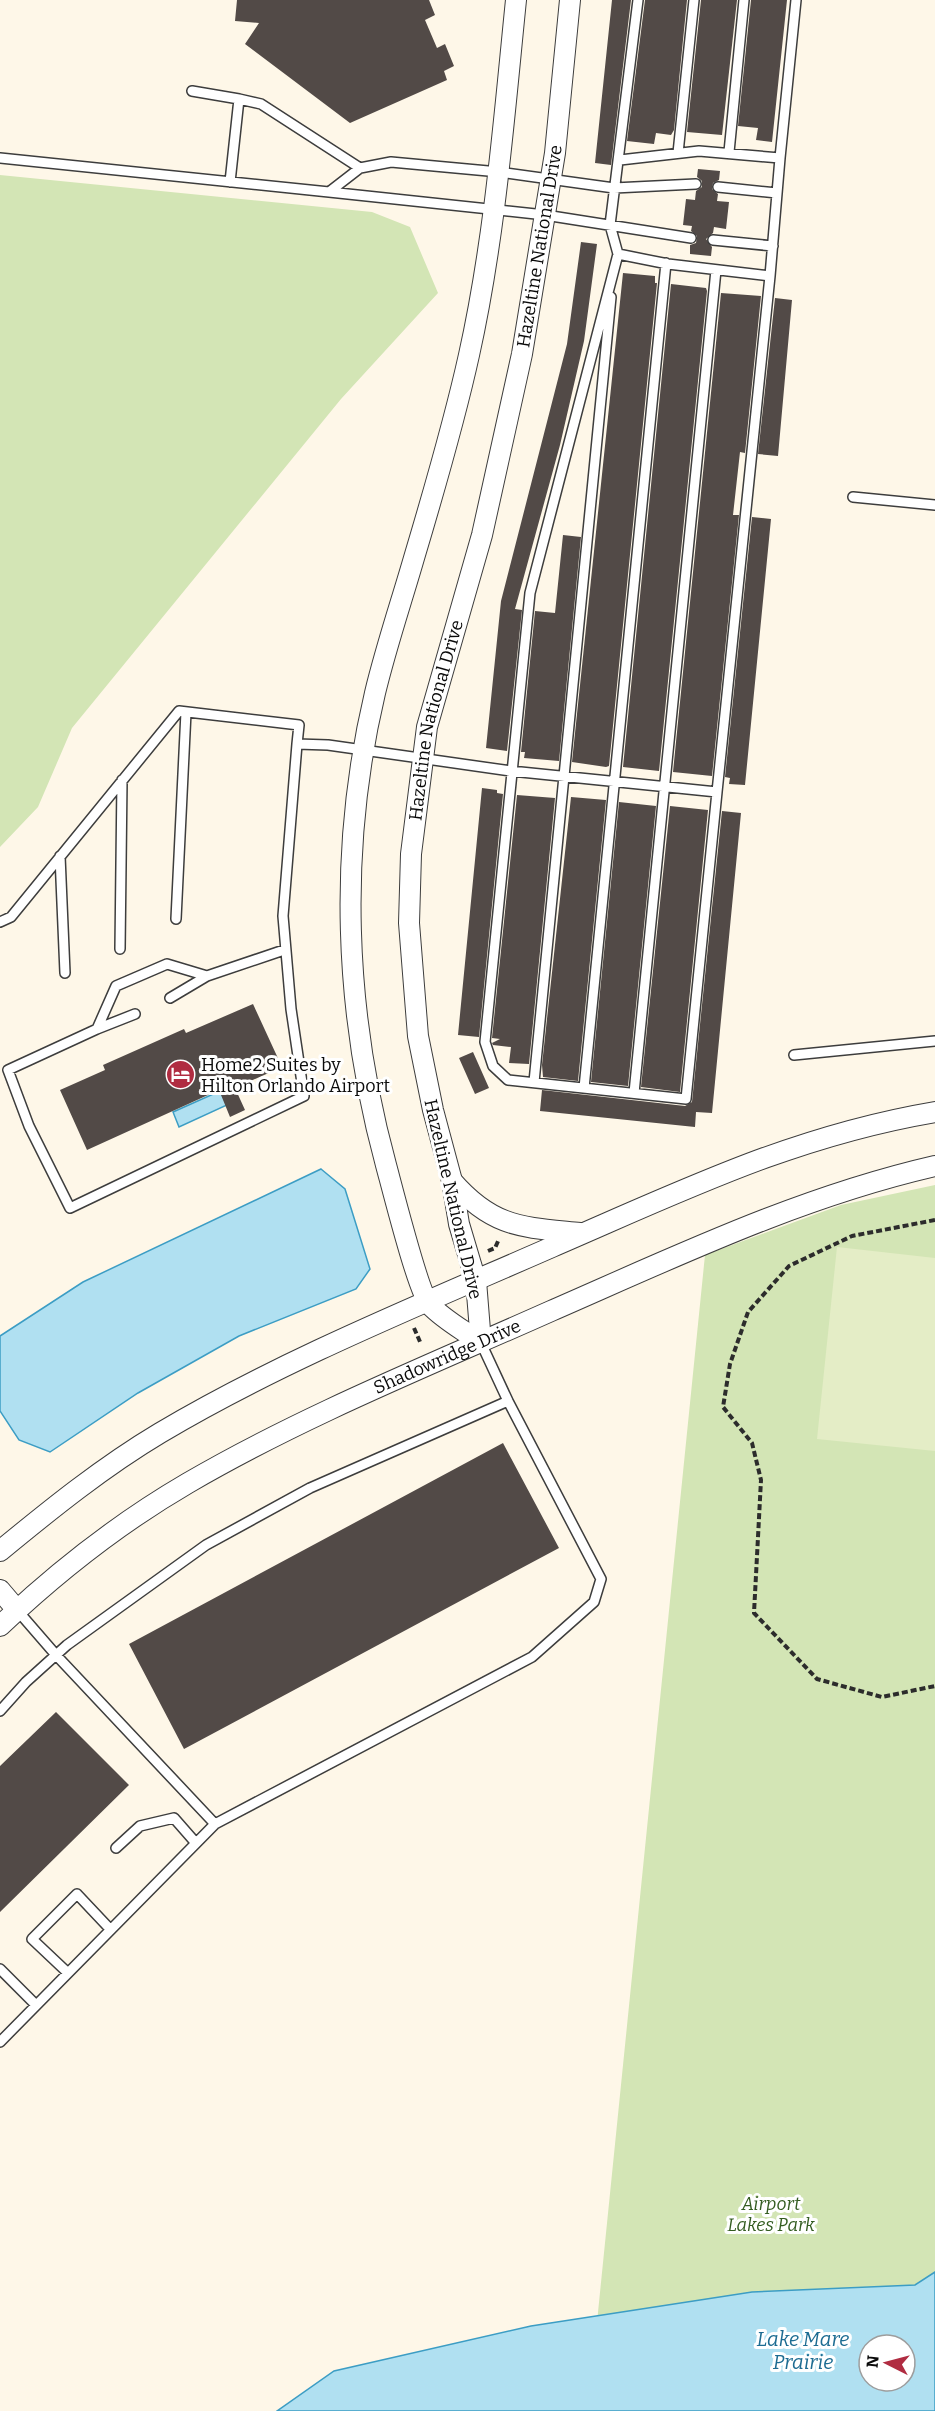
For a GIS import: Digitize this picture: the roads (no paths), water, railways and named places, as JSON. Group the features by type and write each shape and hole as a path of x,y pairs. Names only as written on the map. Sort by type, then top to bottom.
{"street":[{"path":"427,1303 374,1119 356,1015 351,952 350,884 354,816 363,750 380,672 435,486 465,372 494,209 516,0"},
{"name":"Hazeltine National Drive","path":"481,1342 476,1281 459,1224 452,1181 425,1077 414,1000 409,884 421,758 435,694 482,535 522,354 550,180 570,0"},
{"path":"0,1551 69,1494 159,1434 257,1380 719,1173 775,1152 863,1126 935,1112"},
{"name":"Shadowridge Drive","path":"0,1626 103,1540 188,1483 318,1416 770,1216 839,1191 935,1166"},
{"path":"452,1181 481,1210 506,1222 534,1229 584,1233"},
{"name":"Hazeltine National Drive","path":"427,1303 481,1342"},
{"path":"0,1590 17,1610"}],"lane":[{"path":"638,0 620,160 610,225 618,254 530,593 485,1042 488,1055 500,1075 508,1080 686,1099 796,0"},
{"path":"678,153 694,0"},
{"path":"729,152 744,0"},
{"path":"192,91 261,104 360,168"},
{"path":"230,182 240,99"},
{"path":"620,160 678,153 729,152 780,158"},
{"path":"0,158 494,209 691,238"},
{"path":"329,192 360,168 391,162 499,172 614,188 696,184"},
{"path":"718,187 777,193"},
{"path":"713,240 773,246"},
{"path":"618,254 666,263 770,276"},
{"path":"584,1088 666,263"},
{"path":"534,1082 614,267"},
{"path":"633,1093 716,270"},
{"path":"853,497 935,505"},
{"path":"0,922 11,917 179,711 299,725 283,916 284,950 304,1096 70,1208 29,1126 8,1070 135,1014"},
{"path":"176,919 186,712"},
{"path":"297,744 363,750 511,771 717,792"},
{"path":"120,949 122,780"},
{"path":"60,856 65,972"},
{"path":"170,998 207,976 284,950"},
{"path":"97,1029 116,986 167,964 207,976"},
{"path":"794,1055 935,1041"},
{"path":"0,2042 215,1824 532,1657 594,1602 601,1579 531,1440 508,1401 481,1342"},
{"path":"0,1711 56,1655 92,1626 206,1545 310,1488 508,1401"},
{"path":"17,1610 56,1655 215,1824"},
{"path":"116,1848 140,1826 174,1818 195,1842"},
{"path":"68,1973 32,1939 77,1894 110,1929"},
{"path":"0,1968 36,2005"}],"water":[{"path":"220,1091 227,1105 179,1127 173,1112"},
{"path":"321,1169 345,1189 370,1269 356,1289 239,1336 138,1393 50,1452 19,1440 0,1411 0,1336 83,1282"},
{"name":"Lake Mare Prairie","path":"935,2272 935,2411 277,2411 334,2371 531,2326 752,2292 915,2285"}],"place":[{"name":"Home2 Suites by Hilton Orlando Airport","path":"180,1075"}],"park label":[{"name":"Airport Lakes Park","path":"771,2214"}]}
